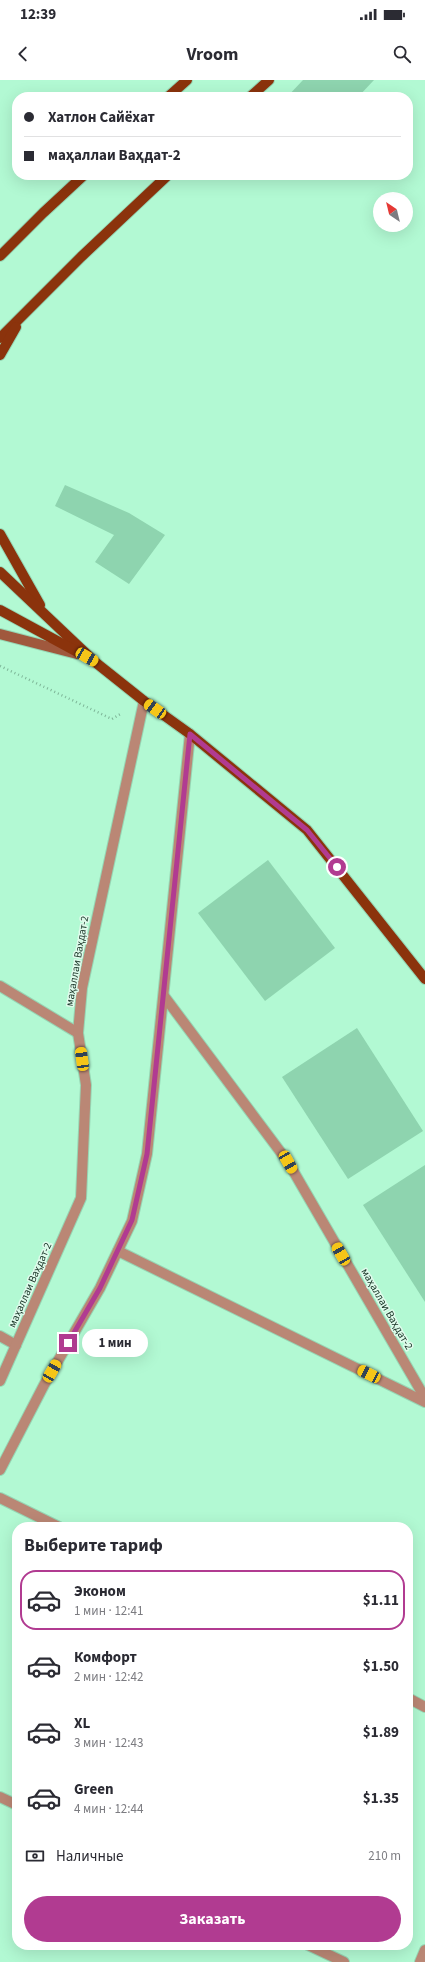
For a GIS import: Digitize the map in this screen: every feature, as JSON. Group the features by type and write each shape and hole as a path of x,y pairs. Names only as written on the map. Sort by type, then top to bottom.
{"main road":[{"path":"174,92 187,80"},
{"path":"256,92 269,80"},
{"path":"0,256 79,180"},
{"path":"0,338 24,313 163,180"},
{"path":"0,355 24,313"},
{"path":"0,534 45,614"},
{"path":"0,572 91,660 190,734 307,830 425,979"},
{"path":"0,610 91,660"},
{"path":"0,634 91,660"}],"street":[{"name":"маҳаллаи Ваҳдат-2","path":"0,1381 81,1198 86,1085 78,1033 82,988 144,701"},
{"path":"0,1470 44,1385 100,1288 132,1220 147,1154 190,734"},
{"path":"0,986 78,1033"},
{"name":"маҳаллаи Ваҳдат-2","path":"164,996 288,1162 425,1398"},
{"path":"118,1251 425,1402"},
{"path":"0,1336 16,1345"},
{"path":"0,1498 49,1522"},
{"path":"413,1701 425,1707"},
{"path":"0,1797 12,1803"},
{"path":"319,1950 344,1962"},
{"path":"420,1962 425,1950"}],"path":[{"path":"0,666 112,719 144,701"}],"building":[{"path":"303,80 374,80 363,92 292,92"},
{"path":"65,485 129,513 165,535 129,584 95,562 114,535 55,506"},
{"path":"268,860 335,948 265,1001 198,913"},
{"path":"357,1028 423,1131 348,1179 282,1077"},
{"path":"425,1165 425,1302 363,1205"}],"route":[{"path":"68,1343 100,1288 132,1220 147,1154 190,734 307,830 337,867"}]}
